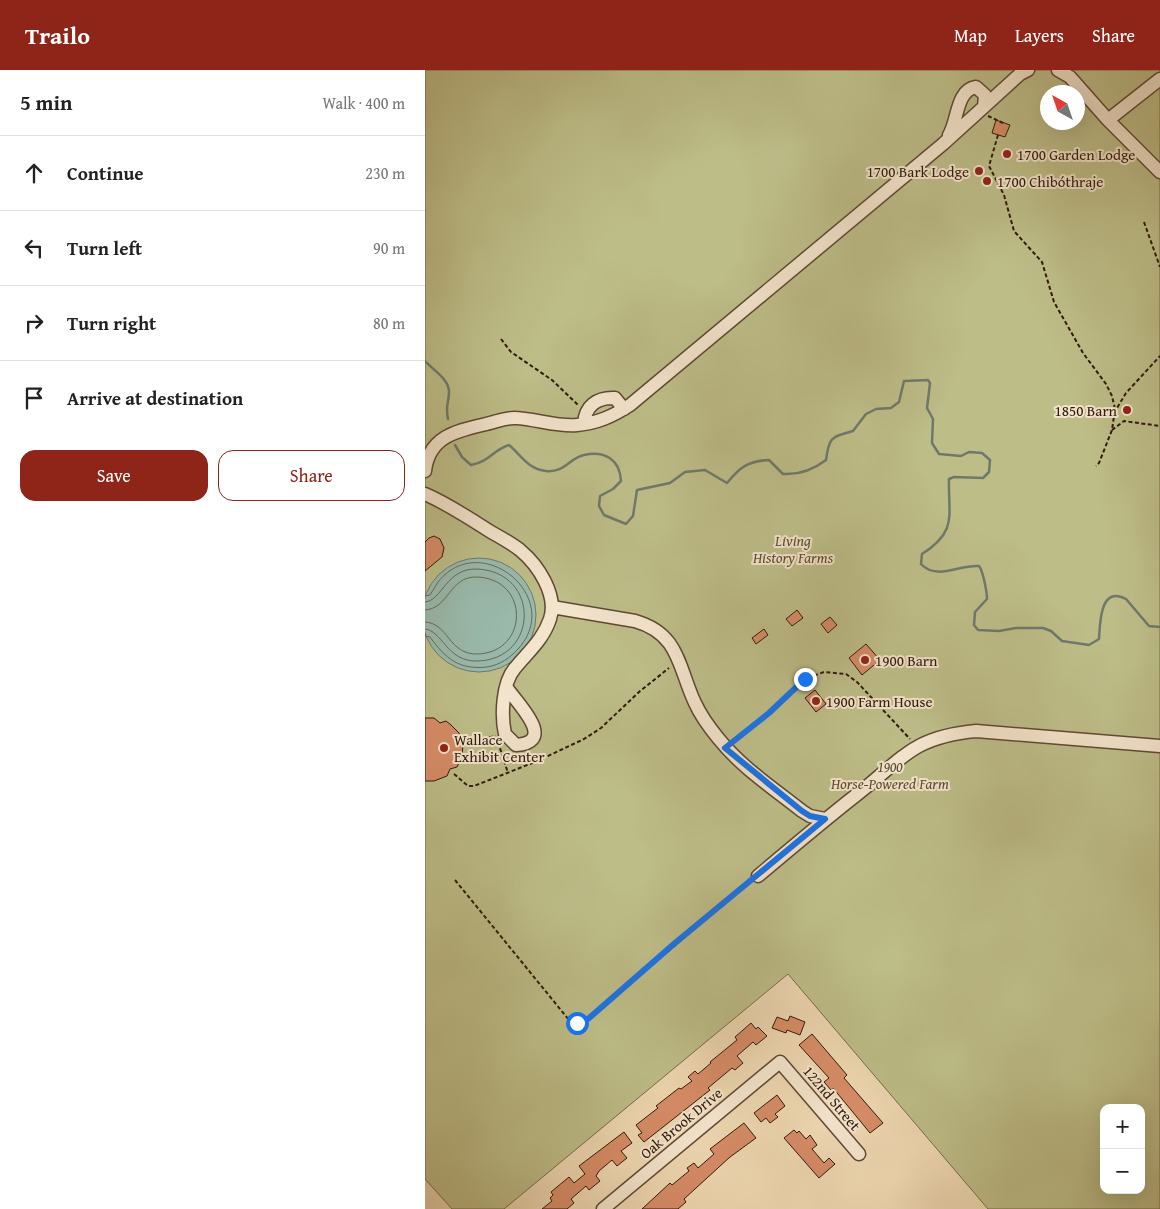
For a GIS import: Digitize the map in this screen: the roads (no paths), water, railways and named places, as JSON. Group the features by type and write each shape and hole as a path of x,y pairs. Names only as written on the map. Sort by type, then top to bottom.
{"street":[{"path":"585,418 599,421 624,409 985,111 1020,74 1028,70"},
{"path":"1058,70 1070,77 1107,120 1160,172"},
{"path":"1107,120 1160,79"},
{"path":"943,144 953,128 961,99 966,92 976,87 981,90 985,95 985,111"},
{"path":"425,471 426,461 433,446 444,436 457,431 513,418 571,425 585,418 592,405 607,398 615,398 624,409"},
{"path":"425,494 443,502 520,550 535,565 552,598 550,620 537,645 515,667 507,688 501,735 516,746 526,744 533,737 535,730 527,713 507,688"},
{"path":"552,608 647,625 662,634 670,642 679,660 703,720 725,748 802,811 810,816 825,819"},
{"path":"758,876 825,819 857,795 894,762 916,746 954,733 976,731 1160,746"},
{"name":"122nd Street","path":"780,1062 859,1154"},
{"name":"Oak Brook Drive","path":"603,1209 780,1062"}],"water":[{"path":"479,558 501,562 519,575 532,593 536,615 532,637 519,655 501,668 479,672 457,668 439,655 426,637 422,615 426,593 439,575 457,562"}],"waterway":[{"path":"425,361 444,379 448,387 448,419"},
{"path":"455,445 462,457 471,465 483,461 498,450 509,445 534,468 546,471 558,470 574,459 584,455 605,455 618,467 621,481 613,489 600,496 599,506 604,515 626,524 633,516 637,490 670,483 685,472 705,470 727,483 745,466 755,462 769,460 783,474 801,473 816,467 826,460 830,442 836,436 853,431 866,414 876,409 891,408 899,402 904,381 928,380 930,383 927,408 933,419 932,443 939,454 961,456 969,452 982,453 990,460 989,472 983,478 954,477 949,479 949,522 941,538 922,554 921,564 927,569 941,572 979,566 985,582 987,599 975,612 974,625 978,630 999,631 1016,628 1043,628 1051,631 1062,641 1089,645 1099,639 1101,616 1106,601 1111,597 1117,596 1126,599 1149,626 1160,627"}],"place":[{"name":"1700 Garden Lodge","path":"1007,154"},
{"name":"1700 Bark Lodge","path":"979,171"},
{"name":"1700 Chibóthraje","path":"987,181"},
{"name":"1850 Barn","path":"1127,410"},
{"name":"1900 Barn","path":"865,660"},
{"name":"1900 Farm House","path":"816,701"},
{"name":"Wallace Exhibit Center","path":"444,748"}],"park label":[{"name":"Living History Farms","path":"793,548"},
{"name":"1900 Horse-Powered Farm","path":"890,774"}]}
